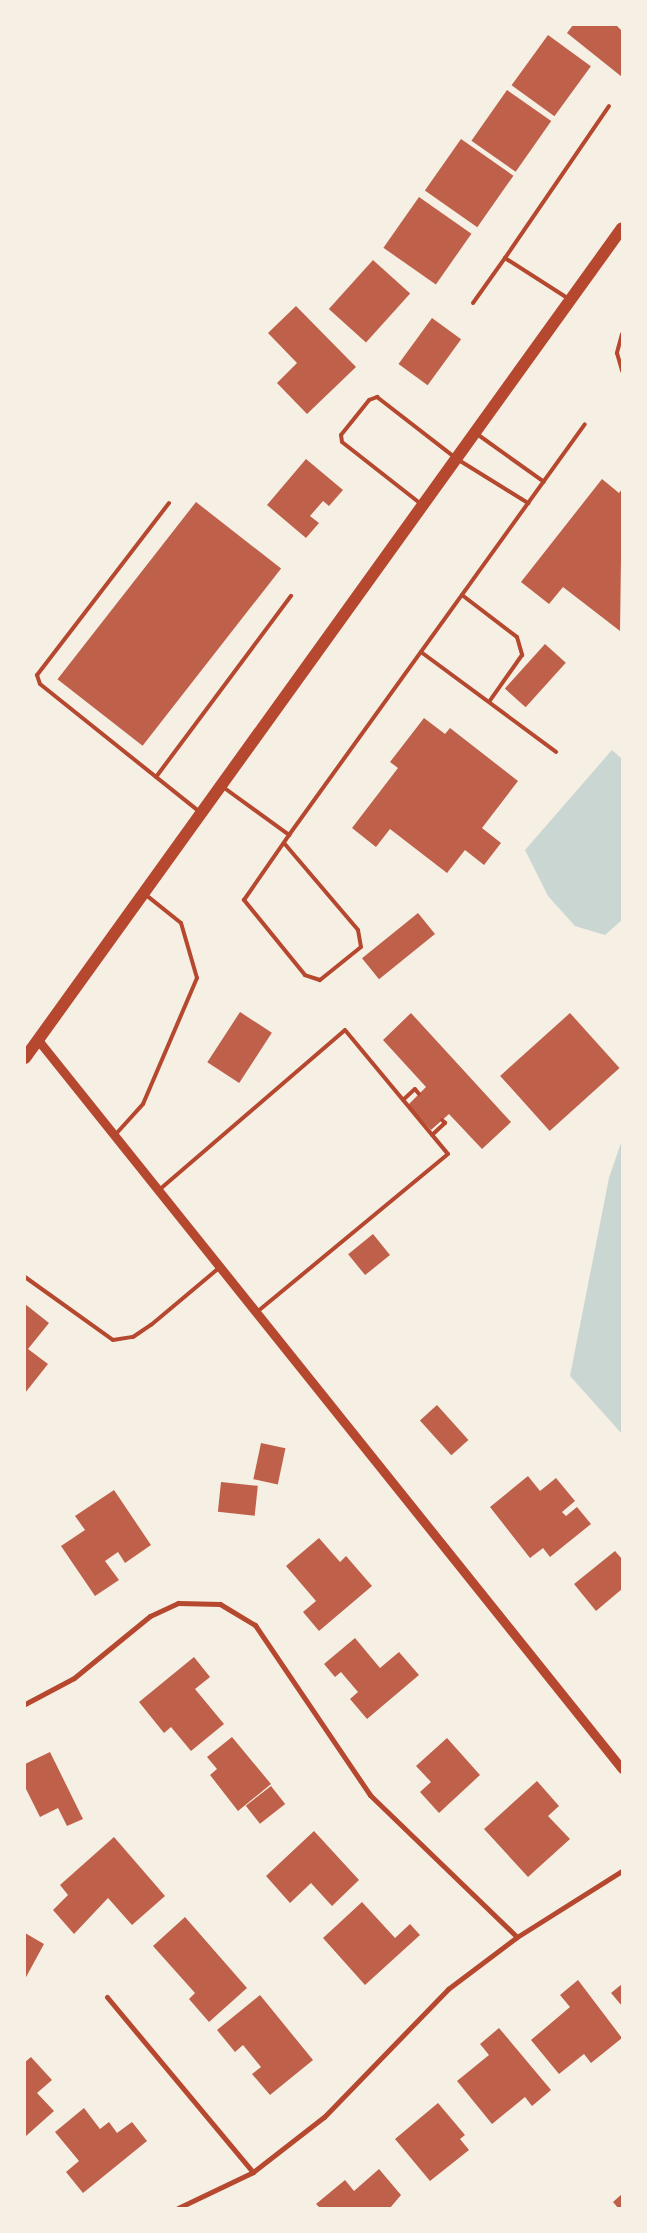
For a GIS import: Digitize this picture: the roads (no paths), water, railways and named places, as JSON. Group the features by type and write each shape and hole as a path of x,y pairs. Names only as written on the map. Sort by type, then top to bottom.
{"main road":[{"path":"25,1058 223,788 622,228"}],"street":[{"path":"38,1040 622,1769"},
{"path":"25,1704 74,1678 150,1616 178,1603 220,1604 255,1625 370,1794 516,1937"},
{"path":"178,2208 253,2172 324,2117 448,1989 516,1937 622,1871"},
{"path":"107,1997 253,2172"}],"lane":[{"path":"473,303 609,106"},
{"path":"505,258 571,300"},
{"path":"622,334 617,353 622,371"},
{"path":"424,506 342,442 341,435 368,400 377,397 457,459 528,503"},
{"path":"284,843 358,930 361,947 320,980 305,975 244,900 289,835 585,424"},
{"path":"476,433 544,482"},
{"path":"169,503 37,675 40,684 204,814"},
{"path":"156,777 292,596"},
{"path":"462,596 517,637 522,655 489,702"},
{"path":"422,652 556,752"},
{"path":"223,788 289,835"},
{"path":"115,1135 144,1104 197,978 181,923 146,895"},
{"path":"159,1190 345,1030 448,1154 257,1312"},
{"path":"403,1100 415,1089 419,1094"},
{"path":"432,1135 445,1123 442,1120"},
{"path":"25,1277 113,1340 133,1338 220,1267"}]}
